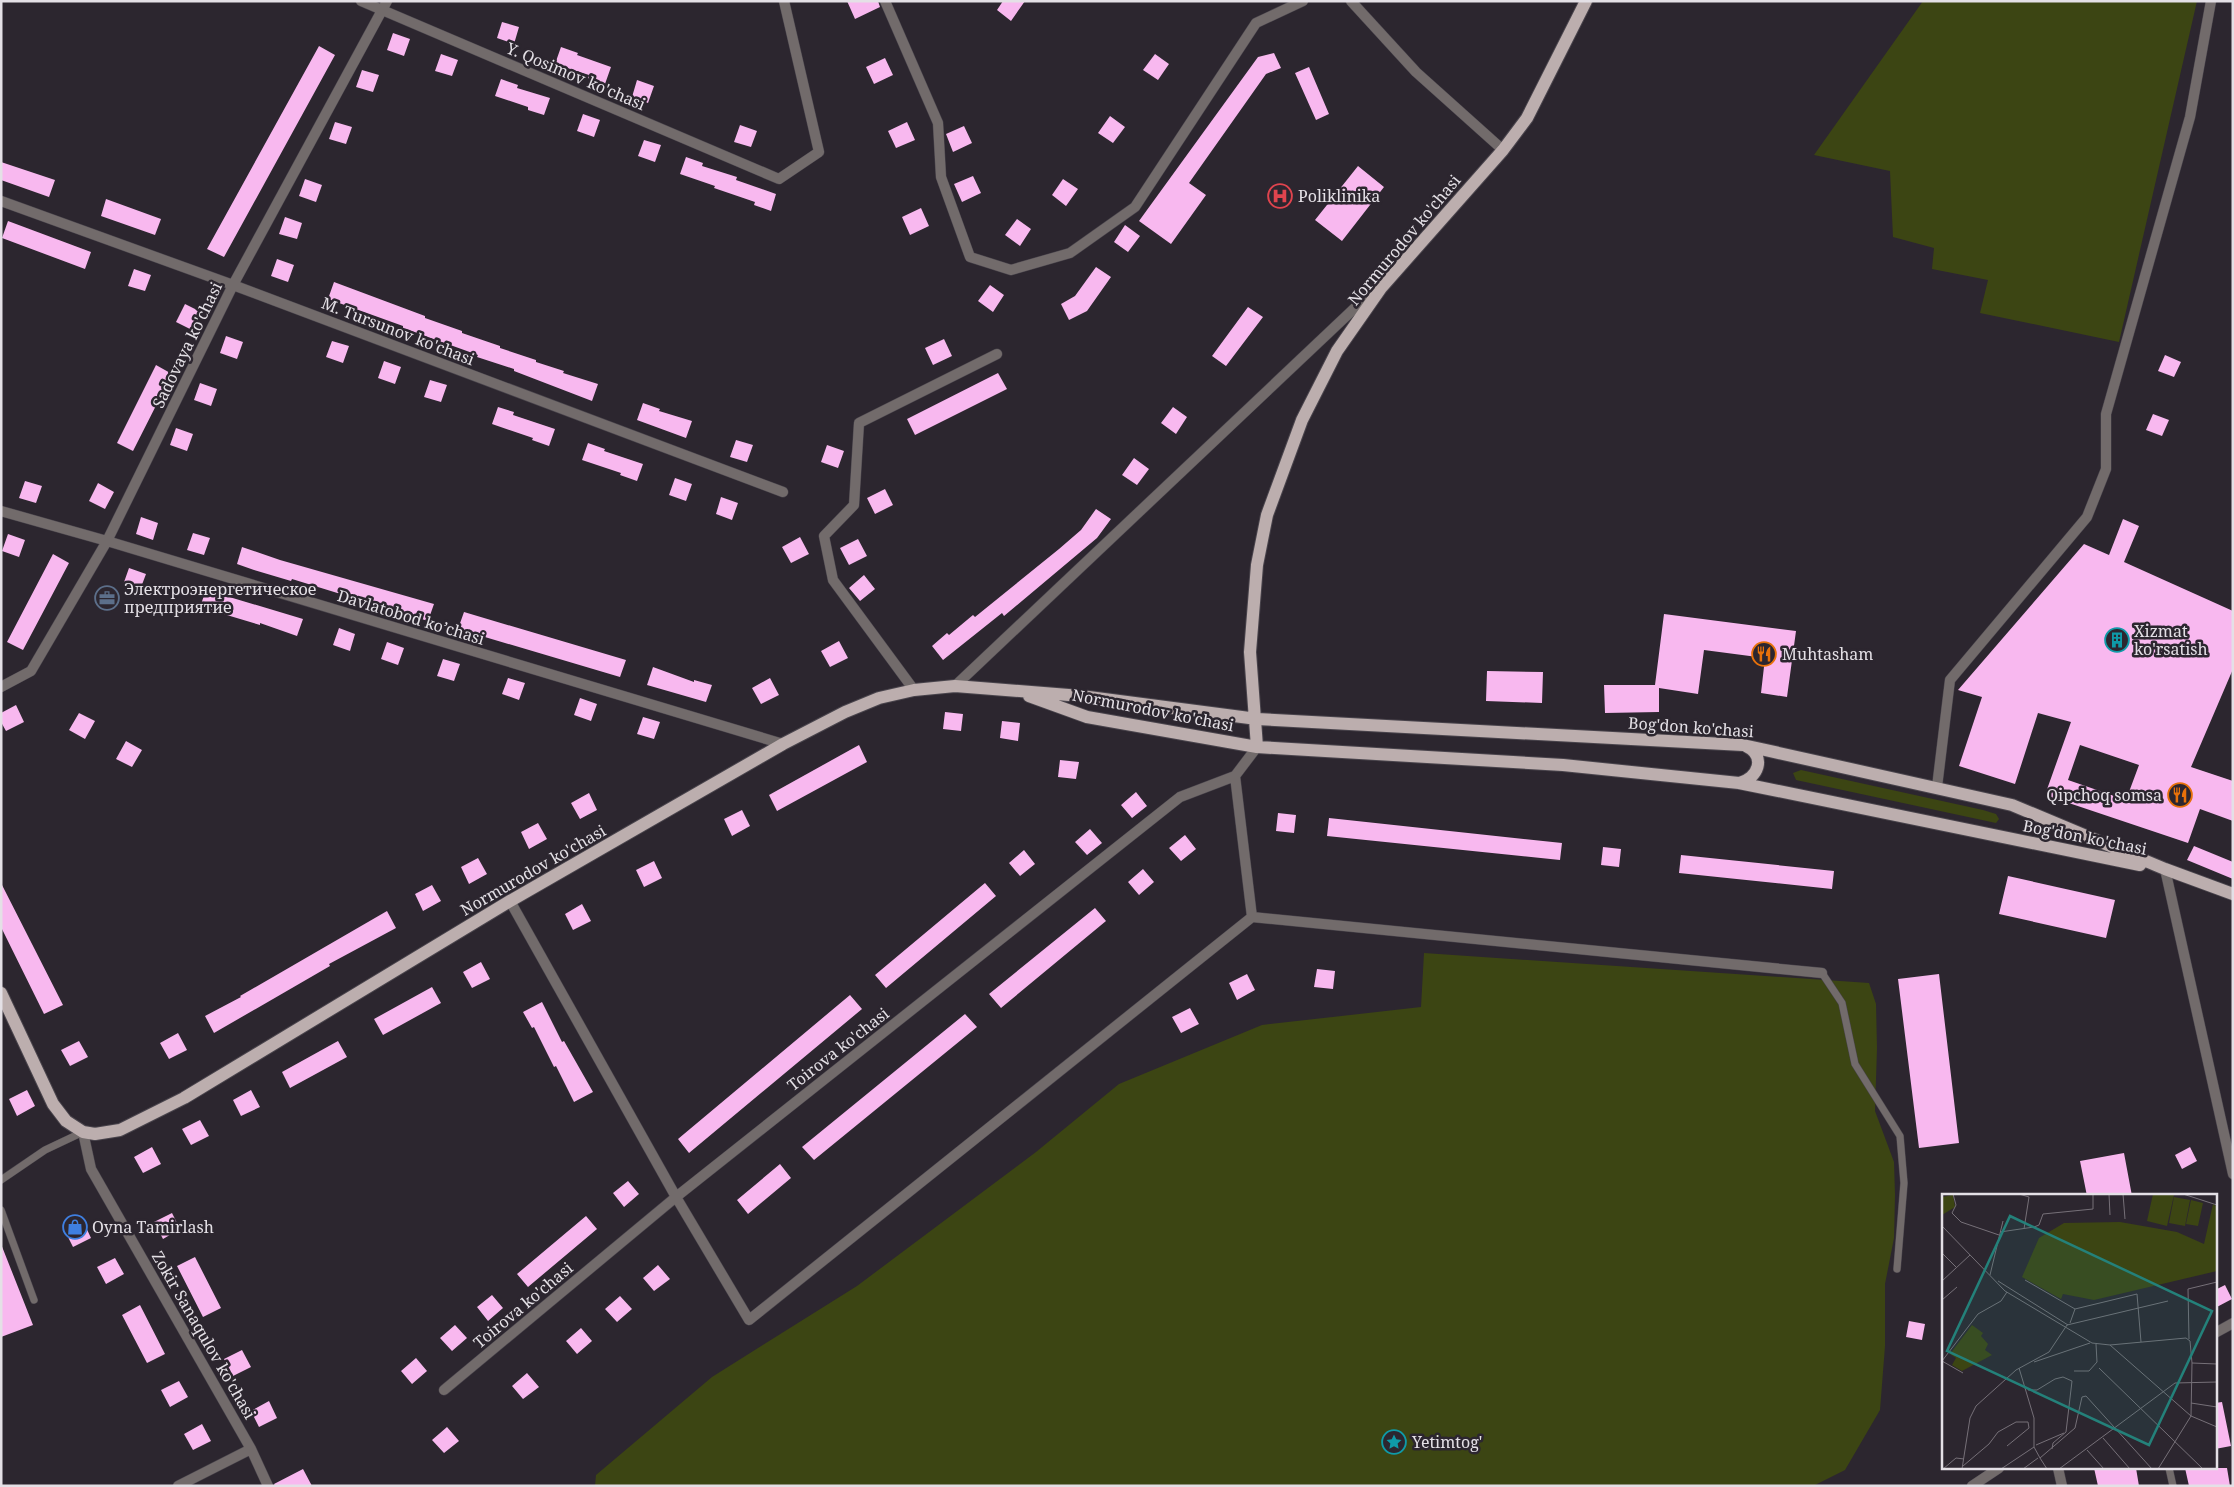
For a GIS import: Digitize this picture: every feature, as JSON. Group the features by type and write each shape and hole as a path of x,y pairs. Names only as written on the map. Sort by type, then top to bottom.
{"main road":[{"name":"Normurodov ko'chasi","path":"1018,691 1087,717 1257,747 1257,719 1251,641 1257,565 1267,515 1293,442 1324,374 1351,330 1398,268 1504,150 1527,118 1586,1"},
{"name":"Normurodov ko'chasi","path":"83,1132 95,1134 120,1130 176,1102 510,901 783,744 862,704 914,690 955,686 1081,696 1257,719"},
{"name":"Bog'don ko'chasi","path":"1257,719 1742,745 1938,787 2012,805 2165,869 2233,894"},
{"path":"1739,783 1748,781 1755,774 1758,766 1757,756 1751,749 1742,745"},
{"name":"Bog'don ko'chasi","path":"1257,747 1563,765 1739,783 2165,869"},
{"path":"1,993 53,1104 66,1120 83,1132"}],"street":[{"name":"Y. Qosimov ko'chasi","path":"361,1 384,6 779,179 819,152 784,1"},
{"path":"885,1 938,123 941,176 970,257 1011,270 1070,253 1135,207 1256,23 1303,1"},
{"path":"1351,1 1416,72 1504,150"},
{"path":"1938,787 1950,680 2087,517 2106,469 2106,414 2190,116 2211,1"},
{"name":"Sadovaya ko'chasi","path":"1,687 31,672 107,541 234,285 384,6"},
{"name":"M. Tursunov ko'chasi","path":"1,201 234,285 783,492"},
{"path":"955,686 1398,268"},
{"path":"914,690 833,580 824,536 854,505 859,423 997,354"},
{"name":"Davlatobod ko’chasi","path":"1,512 107,541 783,744"},
{"path":"1252,917 1235,776 1257,747"},
{"name":"Toirova ko'chasi","path":"444,1390 676,1197 1180,797 1235,776"},
{"path":"2165,869 2233,1174"},
{"path":"510,901 676,1197 749,1320 1252,917 1822,973"},
{"name":"Zokir Sanaqulov ko'chasi","path":"83,1132 91,1170 251,1449 268,1486"},
{"path":"2216,1332 2233,1323"},
{"path":"178,1486 251,1449"},
{"path":"1972,1486 1996,1470"},
{"path":"2058,1470 2062,1486"}],"lane":[{"path":"1822,973 1842,1002 1855,1064 1900,1136 1904,1183 1896,1269"},
{"path":"1,1180 45,1150 83,1132"},
{"path":"1,1210 34,1300"},
{"path":"2169,1470 2173,1486"}],"green space":[{"path":"1923,1 2197,1 2119,342 1980,313 1988,280 1932,269 1934,248 1893,237 1890,171 1814,155"},
{"path":"1801,770 1983,810 1996,814 1999,819 1996,823 1796,780 1793,773"},
{"path":"1424,953 1869,983 1876,1004 1875,1111 1894,1162 1894,1238 1885,1284 1885,1346 1880,1410 1845,1470 1813,1486 595,1486 596,1475 712,1377 857,1286 1036,1152 1119,1084 1262,1025 1421,1007"}],"building":[{"path":"847,1 878,1 880,7 855,19"},
{"path":"1003,1 1025,1 1011,21 997,10"},
{"path":"502,22 519,27 514,44 497,38"},
{"path":"393,33 410,39 404,56 387,50"},
{"path":"319,46 335,55 224,257 207,249"},
{"path":"561,47 611,67 605,84 588,78 589,75 555,64"},
{"path":"1274,53 1281,68 1266,74 1189,183 1206,195 1171,244 1139,221 1258,57"},
{"path":"441,54 458,60 452,76 435,71"},
{"path":"1155,54 1169,64 1158,80 1143,70"},
{"path":"885,58 893,75 874,84 866,67"},
{"path":"1309,67 1329,114 1316,120 1295,73"},
{"path":"362,70 379,75 373,92 356,87"},
{"path":"501,79 518,85 517,88 550,98 544,115 528,110 528,107 495,96"},
{"path":"637,80 654,86 648,103 632,97"},
{"path":"583,114 600,120 594,137 577,131"},
{"path":"1110,116 1125,127 1113,143 1098,133"},
{"path":"335,122 352,127 346,144 329,139"},
{"path":"907,122 915,140 896,148 888,131"},
{"path":"740,125 757,131 751,147 734,142"},
{"path":"964,126 972,143 953,152 946,134"},
{"path":"644,140 661,145 655,162 638,156"},
{"path":"686,157 703,163 702,166 737,177 736,180 776,194 771,211 754,205 755,202 680,174"},
{"path":"1,162 55,180 49,197 1,180"},
{"path":"1358,166 1384,187 1342,241 1315,220"},
{"path":"973,176 981,193 962,202 954,184"},
{"path":"305,179 322,185 316,202 299,196"},
{"path":"1063,179 1078,189 1066,206 1052,195"},
{"path":"106,199 161,219 155,235 101,216"},
{"path":"921,208 929,226 910,235 902,217"},
{"path":"285,217 302,223 297,239 279,234"},
{"path":"1017,219 1031,229 1020,246 1005,235"},
{"path":"8,221 91,252 85,269 2,238"},
{"path":"1125,225 1140,236 1128,252 1114,242"},
{"path":"277,259 294,265 288,282 271,276"},
{"path":"1096,267 1111,277 1087,311 1069,320 1061,304 1075,296"},
{"path":"134,269 151,275 145,291 128,286"},
{"path":"334,282 425,316 425,318 462,331 462,333 536,360 536,362 564,371 563,373 598,384 592,401 514,371 514,369 477,357 478,355 403,328 403,326 328,299"},
{"path":"990,285 1004,295 993,312 978,301"},
{"path":"185,304 201,312 192,330 176,322"},
{"path":"1248,307 1263,317 1226,366 1212,356"},
{"path":"226,336 243,342 237,359 220,353"},
{"path":"944,339 952,356 933,365 925,348"},
{"path":"332,341 349,346 343,363 326,357"},
{"path":"2165,355 2181,362 2174,377 2158,371"},
{"path":"384,361 401,367 395,384 378,378"},
{"path":"156,365 172,374 133,451 117,443"},
{"path":"998,373 1007,389 915,435 907,419"},
{"path":"430,380 447,385 441,402 424,397"},
{"path":"200,383 217,389 211,406 194,400"},
{"path":"643,403 660,409 659,411 692,421 686,438 637,420"},
{"path":"498,407 514,412 513,415 555,429 549,446 532,440 533,438 492,424"},
{"path":"1173,407 1187,417 1176,434 1161,423"},
{"path":"2153,414 2169,420 2162,436 2146,430"},
{"path":"176,428 193,434 187,451 170,445"},
{"path":"736,440 753,445 747,462 730,457"},
{"path":"588,443 605,449 604,451 643,464 637,481 620,475 621,473 582,460"},
{"path":"827,445 844,451 838,468 821,462"},
{"path":"1134,458 1149,469 1137,485 1122,475"},
{"path":"675,478 692,484 686,501 669,495"},
{"path":"25,481 42,486 36,503 19,498"},
{"path":"98,483 114,492 105,509 89,501"},
{"path":"885,489 893,505 875,514 867,498"},
{"path":"721,497 738,503 732,520 716,514"},
{"path":"1096,509 1111,519 1097,538 1004,616 1002,613 943,660 932,646 973,615 975,617 1059,549 1081,530"},
{"path":"141,517 158,523 153,540 136,534"},
{"name":"Xizmat ko'rsatish","path":"2123,519 2139,526 2124,562 2233,611 2233,669 2191,767 2233,781 2233,821 2200,809 2188,843 2045,795 2071,722 2038,713 2015,784 1959,766 1982,697 1958,690 2084,544 2109,555","holes":["2080,745 2139,765 2126,800 2068,780"]},
{"path":"193,533 210,538 204,555 187,550"},
{"path":"8,534 25,540 19,557 2,551"},
{"path":"800,537 809,554 791,563 782,547"},
{"path":"858,539 867,556 849,565 840,548"},
{"path":"242,547 280,560 434,604 428,621 292,579 291,581 237,564"},
{"path":"53,554 69,563 23,650 7,642"},
{"path":"129,568 146,574 140,590 123,585"},
{"path":"864,575 875,589 860,601 849,588"},
{"path":"206,590 303,619 297,636 260,623 260,625 200,607"},
{"path":"464,612 626,660 620,677 458,629"},
{"name":"Muhtasham","path":"1664,614 1796,631 1787,697 1761,693 1765,658 1704,650 1698,694 1659,688 1659,712 1605,713 1604,685 1655,685"},
{"path":"339,628 355,634 350,651 333,645"},
{"path":"839,641 848,658 830,667 821,651"},
{"path":"387,642 404,648 398,665 381,659"},
{"path":"443,659 460,664 454,681 437,676"},
{"path":"653,667 694,682 694,680 712,685 706,702 647,685"},
{"path":"1487,671 1543,672 1542,703 1486,701"},
{"path":"508,678 525,683 519,700 502,694"},
{"path":"770,678 779,695 761,704 752,688"},
{"path":"580,698 597,704 591,721 574,715"},
{"path":"16,705 24,722 6,731 1,722 1,713"},
{"path":"945,712 963,714 961,731 943,729"},
{"path":"79,713 95,721 85,739 69,730"},
{"path":"643,717 660,722 654,739 637,734"},
{"path":"1002,721 1020,723 1018,741 1000,738"},
{"path":"126,741 142,750 132,767 116,759"},
{"path":"859,745 867,762 777,811 769,795"},
{"path":"1060,760 1079,762 1076,779 1058,777"},
{"path":"1136,792 1147,806 1132,818 1121,805"},
{"path":"589,793 597,810 580,819 571,803"},
{"path":"742,810 750,826 732,836 724,819"},
{"path":"1278,813 1296,815 1294,833 1276,831"},
{"path":"1329,818 1562,843 1560,860 1327,836"},
{"path":"538,823 547,839 529,849 521,832"},
{"path":"1090,829 1102,843 1087,855 1075,842"},
{"path":"1185,835 1196,849 1181,861 1169,848"},
{"path":"2194,846 2233,862 2233,879 2187,860"},
{"path":"1603,847 1621,849 1619,867 1601,865"},
{"path":"1024,850 1035,864 1020,876 1009,863"},
{"path":"1681,855 1834,871 1832,889 1679,873"},
{"path":"478,858 487,874 469,884 461,867"},
{"path":"654,861 662,878 644,887 636,870"},
{"path":"1143,869 1154,882 1139,895 1128,882"},
{"path":"2008,876 2115,900 2106,938 1999,914"},
{"path":"1,883 63,1005 44,1014 1,927"},
{"path":"985,883 996,896 886,988 875,975"},
{"path":"432,885 441,901 423,911 415,894"},
{"path":"582,904 591,921 573,930 565,914"},
{"path":"1095,908 1106,921 1001,1008 989,994"},
{"path":"387,911 396,928 329,964 330,966 214,1033 205,1016 241,997"},
{"path":"481,962 490,979 472,988 463,972"},
{"path":"1317,969 1335,971 1333,989 1314,987"},
{"path":"1247,974 1255,990 1237,1000 1229,983"},
{"path":"1939,974 1959,1143 1919,1148 1898,979"},
{"path":"432,987 441,1003 383,1035 374,1019"},
{"path":"850,995 862,1009 689,1153 678,1139"},
{"path":"542,1002 562,1042 564,1041 593,1092 574,1102 534,1027 532,1028 523,1012"},
{"path":"1190,1008 1199,1024 1181,1033 1172,1017"},
{"path":"965,1014 977,1027 814,1160 802,1147"},
{"path":"178,1033 187,1050 169,1059 160,1043"},
{"path":"79,1041 88,1057 70,1066 61,1050"},
{"path":"338,1041 347,1057 290,1088 282,1072"},
{"path":"27,1090 35,1106 17,1116 9,1099"},
{"path":"251,1090 260,1107 241,1116 233,1100"},
{"path":"200,1120 209,1136 191,1145 182,1129"},
{"path":"152,1147 161,1164 143,1173 134,1157"},
{"path":"2190,1147 2197,1161 2182,1169 2175,1155"},
{"path":"2124,1153 2132,1194 2087,1194 2080,1161"},
{"path":"780,1164 791,1178 748,1214 737,1200"},
{"path":"628,1181 639,1194 624,1207 613,1193"},
{"path":"172,1213 180,1229 163,1239 154,1222"},
{"path":"586,1216 597,1229 528,1287 517,1274"},
{"path":"83,1221 91,1238 73,1247 65,1231"},
{"path":"1,1244 33,1325 1,1337"},
{"path":"195,1257 221,1308 203,1317 177,1266"},
{"path":"115,1258 124,1274 106,1284 97,1267"},
{"path":"658,1265 670,1279 654,1291 643,1278"},
{"path":"2225,1285 2232,1299 2216,1307 2216,1290"},
{"path":"492,1295 503,1308 488,1321 477,1307"},
{"path":"620,1296 632,1309 617,1322 605,1309"},
{"path":"140,1305 165,1354 147,1363 122,1315"},
{"path":"1909,1321 1925,1324 1922,1340 1906,1337"},
{"path":"455,1325 467,1338 452,1351 440,1338"},
{"path":"581,1328 592,1341 577,1354 566,1341"},
{"path":"242,1350 251,1367 233,1376 224,1359"},
{"path":"416,1358 427,1371 412,1384 401,1371"},
{"path":"527,1373 539,1387 523,1399 512,1386"},
{"path":"179,1381 188,1397 170,1407 161,1390"},
{"path":"269,1401 277,1418 259,1427 251,1411"},
{"path":"2222,1402 2231,1446 2216,1449 2216,1403"},
{"path":"202,1424 211,1441 193,1450 184,1434"},
{"path":"447,1427 459,1441 444,1453 432,1440"},
{"path":"2227,1468 2230,1486 2189,1486 2185,1470"},
{"path":"303,1469 312,1486 275,1486 274,1484"},
{"path":"2094,1470 2136,1470 2139,1486 2098,1486"}],"place":[{"name":"Poliklinika","path":"1280,196"},
{"name":"Электроэнергетическое предприятие","path":"107,598"},
{"name":"Xizmat ko'rsatish","path":"2117,640"},
{"name":"Muhtasham","path":"1764,654"},
{"name":"Qipchoq somsa","path":"2180,795"},
{"name":"Oyna Tamirlash","path":"75,1227"},
{"name":"Yetimtog'","path":"1394,1442"}]}
